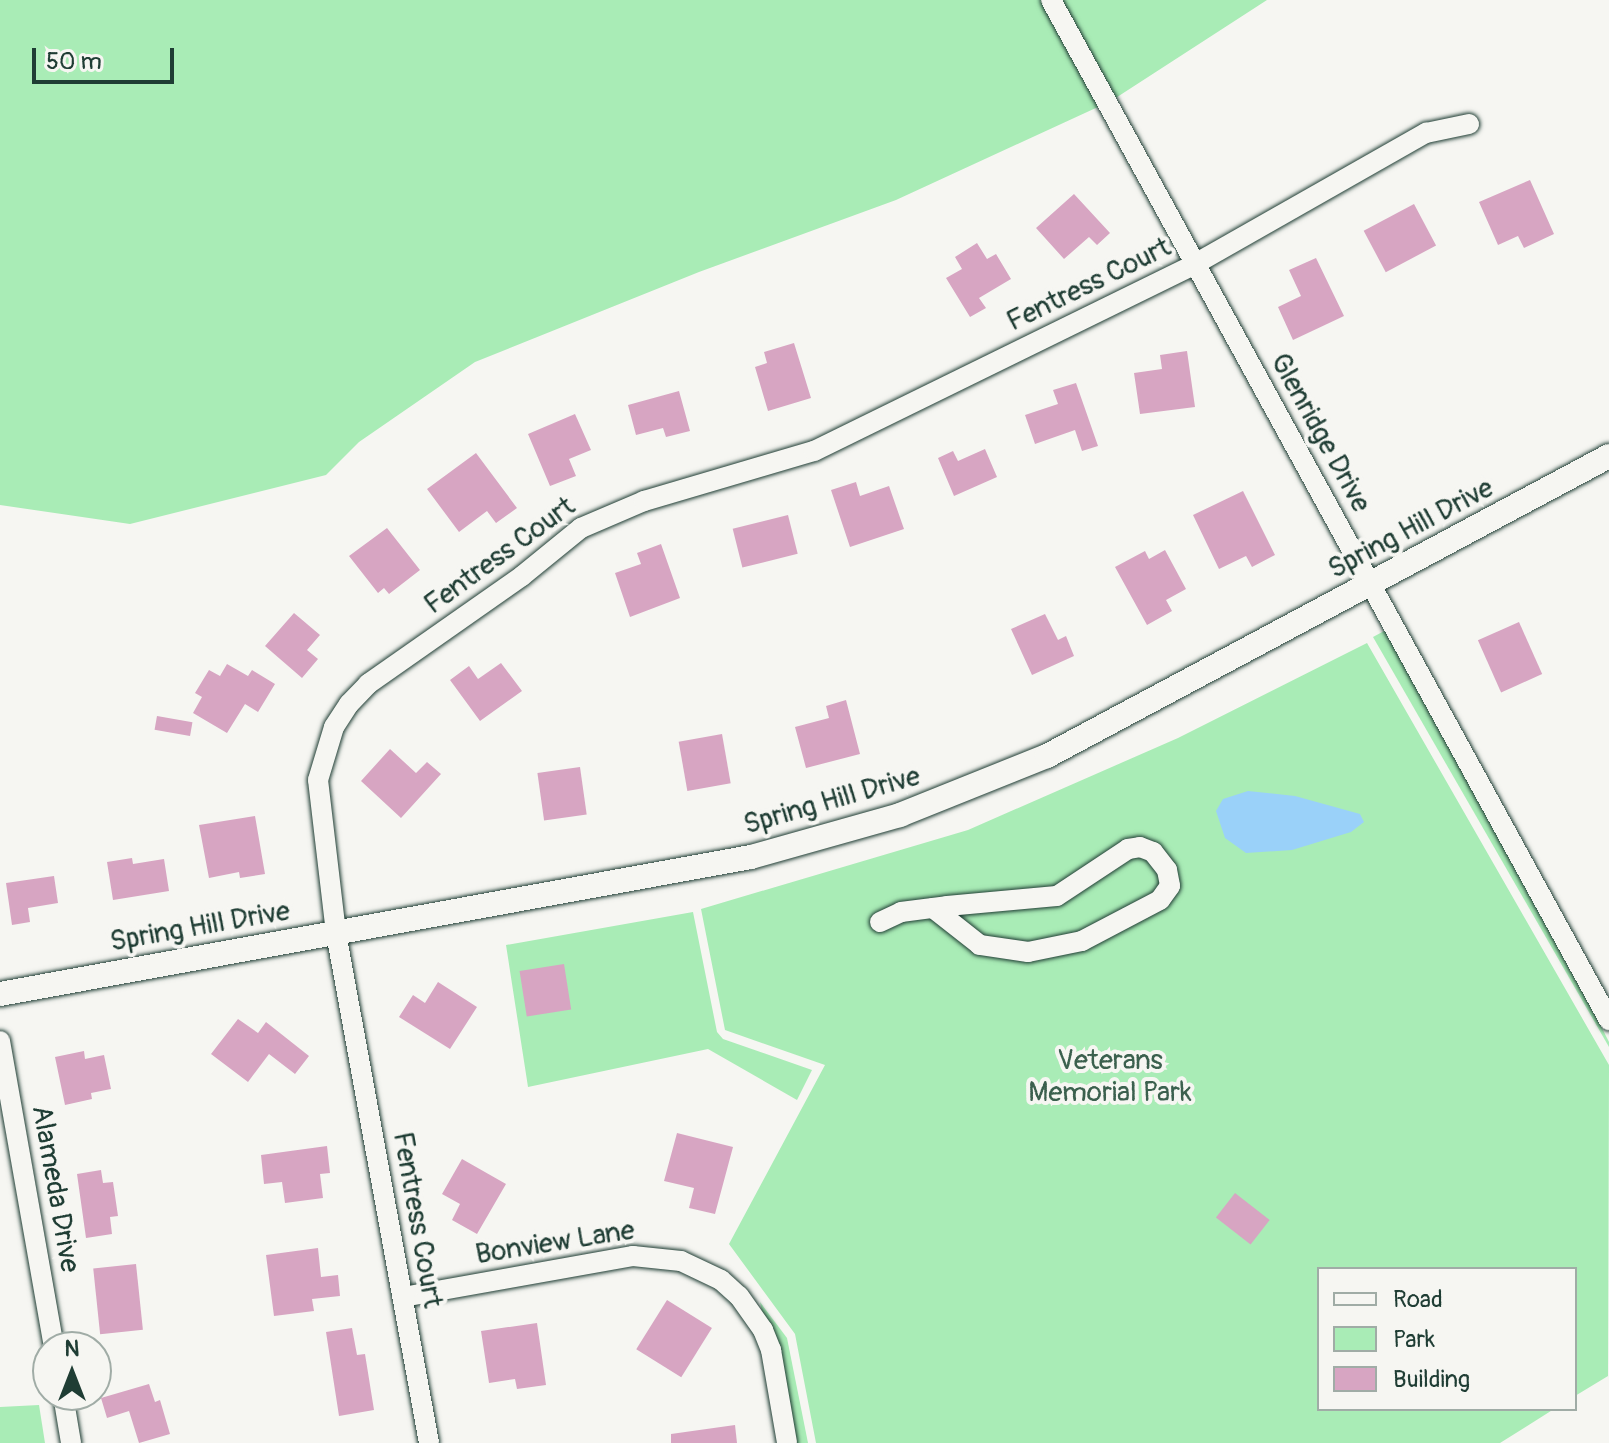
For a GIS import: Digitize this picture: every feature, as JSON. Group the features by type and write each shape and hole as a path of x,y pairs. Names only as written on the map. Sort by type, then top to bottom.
{"main road":[{"name":"Spring Hill Drive","path":"0,994 751,857 900,815 1047,756 1371,586 1609,456"}],"street":[{"name":"Glenridge Drive","path":"1051,0 1609,1020"},
{"name":"Fentress Court","path":"429,1443 336,933 318,780 334,727 368,684 522,576 550,550 611,513 814,451 1195,264 1426,133 1469,124"},
{"path":"880,922 901,912 933,908 1057,896 1128,849 1140,847 1153,852 1167,870 1170,886 1160,900 1082,941 1028,952 980,945 933,908"},
{"name":"Alameda Drive","path":"0,1041 51,1331"},
{"name":"Bonview Lane","path":"403,1297 633,1256 681,1261 721,1280 739,1296 758,1321 771,1350 787,1443"},
{"path":"66,1411 71,1443"}],"green space":[{"path":"0,0 1267,0 1111,101 896,200 699,272 475,362 359,442 326,475 130,524 0,505"},
{"path":"1397,624 1609,1042 1609,1047 1373,637"},
{"name":"Veterans Memorial Park","path":"1367,643 1609,1065 1608,1376 1577,1395 1577,1267 1317,1267 1317,1411 1551,1411 1500,1443 816,1443 795,1334 729,1244 825,1065 725,1030 701,909 968,830 1178,738"},
{"path":"693,912 717,1032 723,1039 812,1070 797,1100 708,1049 528,1087 506,945"},
{"path":"760,1302 787,1338 808,1443 788,1443"},
{"path":"32,1405 32,1411 40,1411 45,1443 0,1443 0,1407"}],"water":[{"path":"1248,791 1295,796 1360,814 1364,822 1351,832 1292,850 1246,853 1225,838 1216,811 1223,799"}],"building":[{"path":"1530,180 1554,234 1524,248 1518,236 1498,245 1479,202"},
{"path":"1074,194 1110,233 1097,245 1089,237 1064,259 1036,228"},
{"path":"1414,204 1436,245 1386,272 1364,231"},
{"path":"977,243 987,259 996,254 1011,279 979,298 986,308 970,317 946,278 962,269 955,257"},
{"path":"1316,258 1344,316 1293,340 1278,307 1301,296 1289,270"},
{"path":"794,343 811,398 768,411 755,367 767,363 764,352"},
{"path":"1187,351 1195,407 1140,414 1134,373 1162,369 1160,355"},
{"path":"1076,383 1098,446 1082,451 1075,430 1035,444 1025,415 1058,404 1053,390"},
{"path":"679,391 690,431 666,437 663,428 636,435 628,405"},
{"path":"575,414 591,450 569,459 576,476 550,486 528,434"},
{"path":"985,449 997,477 954,496 938,458 953,451 958,461"},
{"path":"476,453 517,508 496,523 487,511 459,532 427,489"},
{"path":"856,482 860,496 889,486 904,529 850,547 831,490"},
{"path":"1243,491 1275,555 1252,567 1246,556 1219,569 1193,515"},
{"path":"788,515 798,554 742,568 733,529"},
{"path":"387,528 420,570 389,594 384,588 378,593 349,556"},
{"path":"661,544 680,598 630,617 615,573 641,564 637,553"},
{"path":"1165,550 1186,589 1166,600 1172,611 1147,625 1115,567 1145,551 1149,559"},
{"path":"294,613 320,635 307,650 318,659 302,678 265,646"},
{"path":"1045,614 1058,640 1066,636 1074,656 1032,675 1011,629"},
{"path":"1519,622 1542,674 1501,692 1478,640"},
{"path":"501,663 522,691 480,721 450,680 469,666 478,679"},
{"path":"227,664 248,676 252,670 275,684 258,712 245,704 227,733 193,713 202,697 195,693 209,670 220,676"},
{"path":"846,700 860,754 806,768 795,727 829,718 826,706"},
{"path":"157,716 192,722 190,736 155,730"},
{"path":"722,734 731,783 687,791 679,742"},
{"path":"390,749 416,773 427,762 441,774 401,818 361,781"},
{"path":"580,767 587,815 544,821 537,773"},
{"path":"255,816 265,874 240,878 239,872 209,878 199,825"},
{"path":"132,858 133,864 164,859 169,891 113,900 107,862"},
{"path":"54,876 58,903 28,908 30,922 12,925 6,883"},
{"path":"564,964 571,1009 527,1016 520,971"},
{"path":"438,982 477,1007 450,1049 399,1017 413,995 425,1003"},
{"path":"238,1019 258,1033 266,1022 309,1056 295,1074 269,1054 248,1082 211,1054"},
{"path":"84,1051 85,1059 104,1055 111,1089 91,1093 92,1099 65,1105 55,1057"},
{"path":"677,1133 733,1147 715,1214 689,1208 694,1188 664,1181"},
{"path":"327,1146 330,1173 320,1174 323,1198 285,1203 282,1182 264,1184 261,1155"},
{"path":"462,1159 506,1184 477,1234 452,1220 460,1204 442,1194"},
{"path":"101,1170 103,1183 113,1182 118,1216 110,1217 112,1234 86,1238 77,1174"},
{"path":"1235,1193 1270,1220 1251,1245 1216,1217"},
{"path":"318,1248 321,1277 338,1275 340,1296 312,1299 314,1311 274,1316 266,1255"},
{"path":"136,1264 143,1330 100,1331 93,1268"},
{"path":"667,1300 712,1328 681,1377 636,1349"},
{"path":"537,1323 546,1385 517,1389 515,1379 489,1383 481,1331"},
{"path":"352,1328 357,1355 365,1354 374,1410 339,1416 326,1332"},
{"path":"149,1384 155,1402 160,1400 170,1434 139,1443 129,1411 107,1418 105,1411 112,1411 112,1395"},
{"path":"735,1425 737,1443 671,1443 671,1434"}]}
